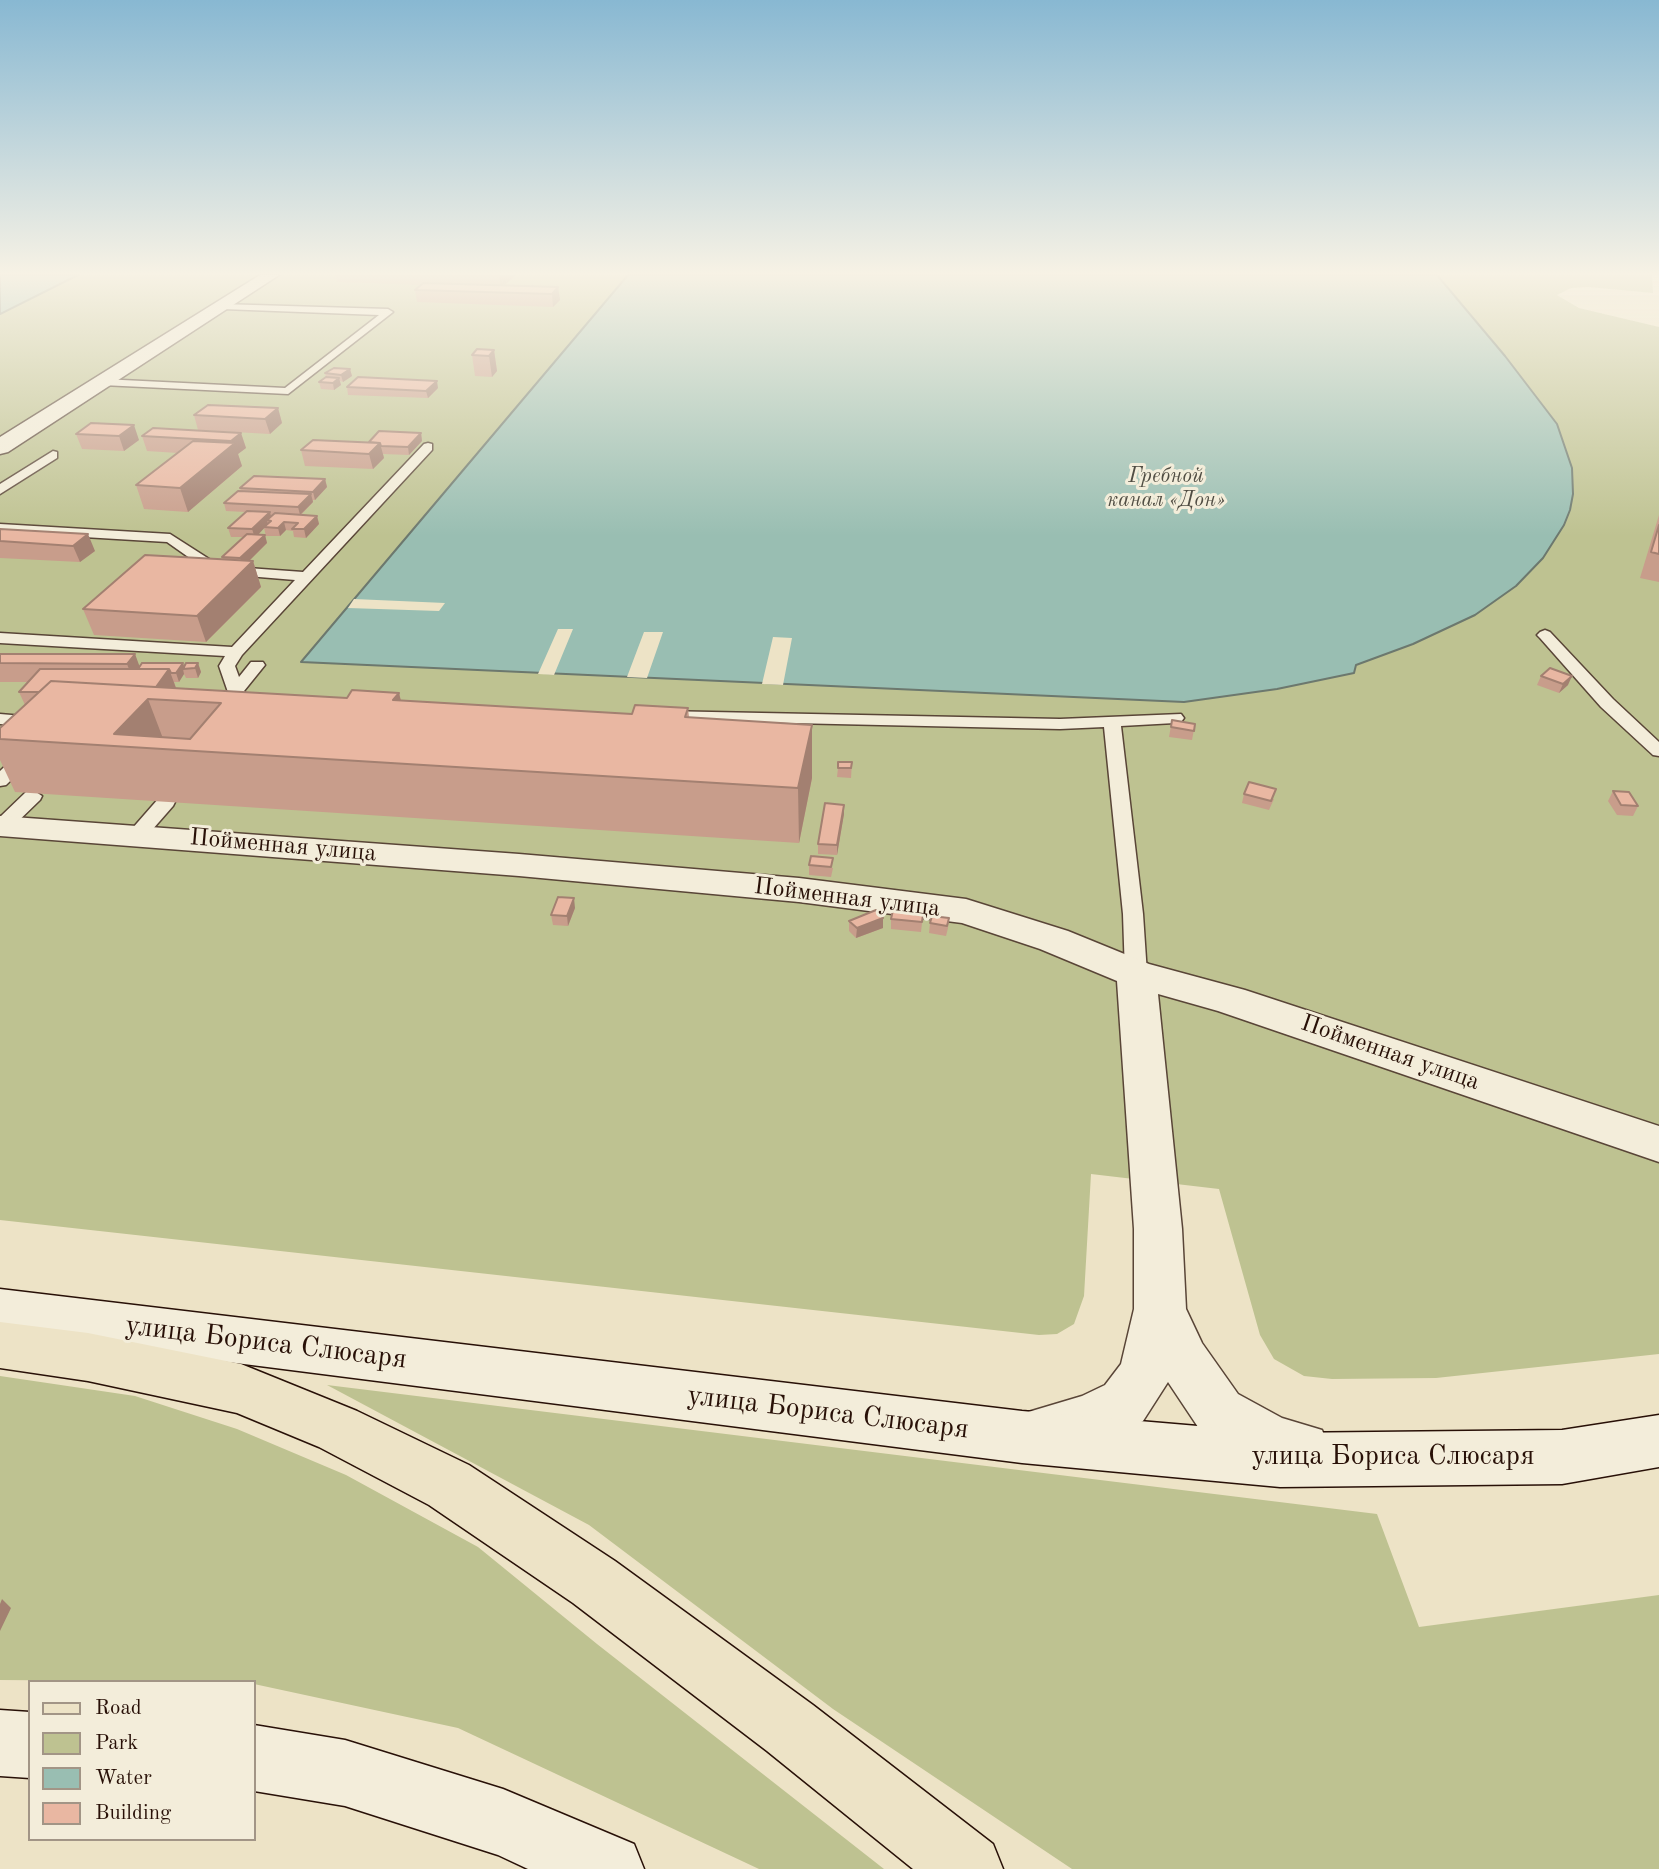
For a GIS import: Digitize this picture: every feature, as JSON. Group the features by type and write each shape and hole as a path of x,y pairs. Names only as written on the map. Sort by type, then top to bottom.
{"main road":[{"path":"0,1345 88,1357 241,1389 338,1429 449,1485 594,1582 790,1728 968,1869"}],"street":[{"path":"0,447 133,362"},
{"name":"Пойменная улица","path":"1,826 138,834 799,890 966,911 1054,940 1136,974 1231,1000 1659,1144"},
{"path":"1022,1437 1089,1420 1124,1403 1144,1374 1160,1309 1158,1229 1136,974"},
{"path":"1160,1309 1183,1360 1219,1412 1272,1442 1347,1460"},
{"name":"улица Бориса Слюсаря","path":"0,1311 1022,1437 1279,1460 1562,1457 1659,1441"},
{"path":"0,1743 28,1745"},
{"path":"256,1758 345,1773 503,1823 609,1869"}],"lane":[{"path":"102,382 288,391 324,362"},
{"path":"235,706 227,666 236,652 428,447"},
{"path":"0,491 53,455"},
{"path":"0,528 170,538 216,570 306,577"},
{"path":"1545,635 1607,703 1659,751"},
{"path":"0,638 236,652"},
{"path":"0,657 21,640"},
{"path":"56,660 75,643"},
{"path":"112,662 129,646"},
{"path":"235,706 257,665"},
{"path":"235,706 271,704"},
{"path":"642,715 1060,724 1175,718"},
{"path":"0,719 48,723"},
{"path":"1112,721 1133,914 1136,974"},
{"path":"0,781 40,743"},
{"path":"1,826 33,796"},
{"path":"138,834 166,802"}],"green space":[{"name":"Гребной канал «Дон»","path":"0,362 1659,362 1659,1354 1436,1378 1332,1379 1304,1376 1274,1359 1260,1335 1219,1189 1091,1174 1084,1296 1074,1324 1057,1334 1039,1335 0,1220"},
{"path":"0,1376 135,1396 237,1429 346,1475 478,1547 884,1869 759,1869 458,1728 256,1684 256,1680 0,1680"},
{"path":"327,1385 1377,1514 1419,1627 1659,1595 1659,1869 1072,1869 833,1709 589,1525"}],"water":[{"name":"Гребной канал «Дон»","path":"554,362 1510,362 1557,424 1572,468 1573,494 1564,525 1543,558 1516,586 1475,615 1413,644 1356,665 1354,673 1277,689 1184,702 301,662"}],"pier":[{"path":"354,599 445,603 439,611 348,608"},
{"path":"558,629 573,629 554,675 538,674"},
{"path":"644,632 663,632 647,678 627,677"},
{"path":"773,637 792,638 783,685 762,684"}],"building":[{"path":"334,368 350,369 341,375 325,373"},
{"path":"326,377 339,378 333,383 319,382"},
{"path":"358,377 437,381 426,391 347,387"},
{"path":"208,405 278,408 265,419 194,415"},
{"path":"91,423 134,425 119,436 76,434"},
{"path":"153,428 241,433 231,441 142,436"},
{"path":"379,431 421,433 408,447 381,446 380,443 369,442"},
{"path":"313,440 380,443 369,454 301,450"},
{"path":"193,441 235,443 180,488 136,485"},
{"path":"254,476 325,479 313,492 240,488"},
{"path":"238,491 311,494 298,507 224,503"},
{"path":"247,511 270,512 252,529 228,528"},
{"path":"275,513 317,516 304,529 292,529 298,523 284,522 278,528 264,527"},
{"path":"1659,525 1659,554 1651,552"},
{"path":"0,529 88,534 73,546 0,541"},
{"path":"247,534 265,535 240,558 222,557"},
{"path":"145,555 253,561 197,616 83,609"},
{"path":"0,654 135,654 127,664 0,663"},
{"path":"142,663 183,663 176,673 171,673 169,669 138,669"},
{"path":"186,663 198,663 195,668 183,669"},
{"path":"1550,668 1572,676 1563,684 1541,676"},
{"path":"40,669 169,669 156,687 51,681 39,692 19,692"},
{"path":"51,681 347,698 352,690 399,693 393,700 632,714 635,705 688,708 685,717 812,725 798,788 0,739 0,728","holes":["148,699 221,703 190,739 114,734"]},
{"path":"1172,720 1195,724 1194,731 1171,727"},
{"path":"838,762 852,762 851,768 838,768"},
{"path":"1249,782 1276,789 1271,801 1244,794"},
{"path":"1613,791 1629,792 1638,806 1621,805"},
{"path":"825,803 844,805 837,845 818,844"},
{"path":"811,856 833,858 831,867 809,865"},
{"path":"558,897 574,898 567,916 551,915"},
{"path":"876,910 883,918 857,928 849,921"},
{"path":"893,910 923,914 922,922 891,919"},
{"path":"932,916 949,918 947,926 930,923"}]}
